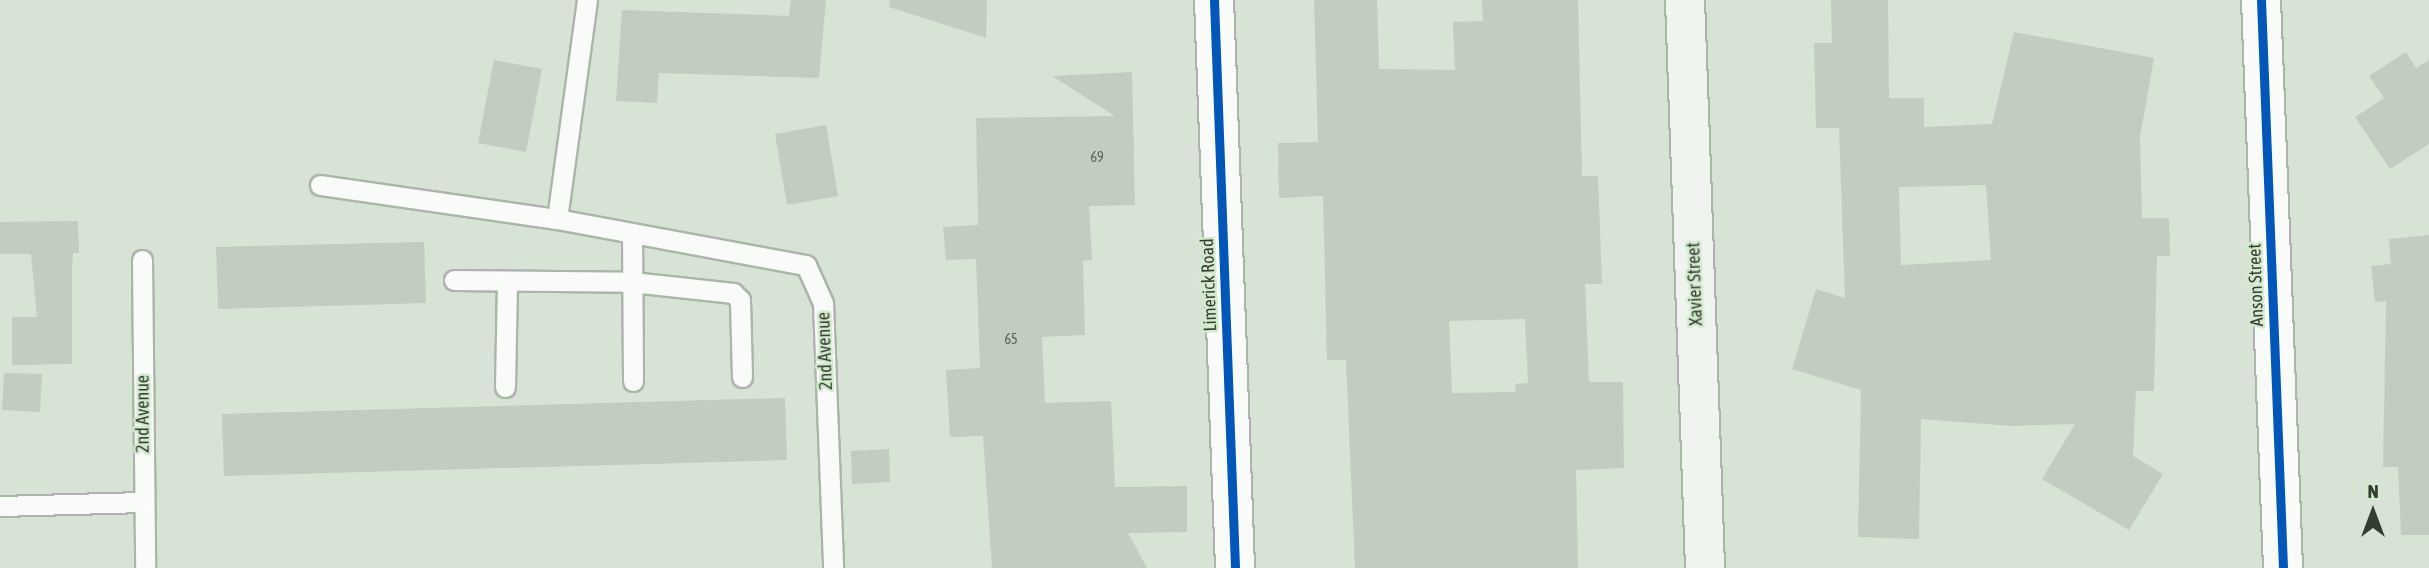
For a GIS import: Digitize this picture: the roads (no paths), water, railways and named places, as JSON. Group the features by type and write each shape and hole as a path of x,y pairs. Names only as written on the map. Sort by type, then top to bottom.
{"main road":[{"name":"Xavier Street","path":"1685,0 1705,568"}],"street":[{"name":"Limerick Road","path":"1214,0 1235,568"},
{"name":"Anson Street","path":"2261,0 2283,568"}],"lane":[{"path":"557,219 587,0"},
{"name":"2nd Avenue","path":"320,184 557,219 806,265 823,303 833,568"},
{"path":"632,233 633,381"},
{"name":"2nd Avenue","path":"142,260 145,568"},
{"path":"454,280 632,282 733,293 740,300 743,377"},
{"path":"505,387 507,281"},
{"path":"0,506 144,502"}]}
